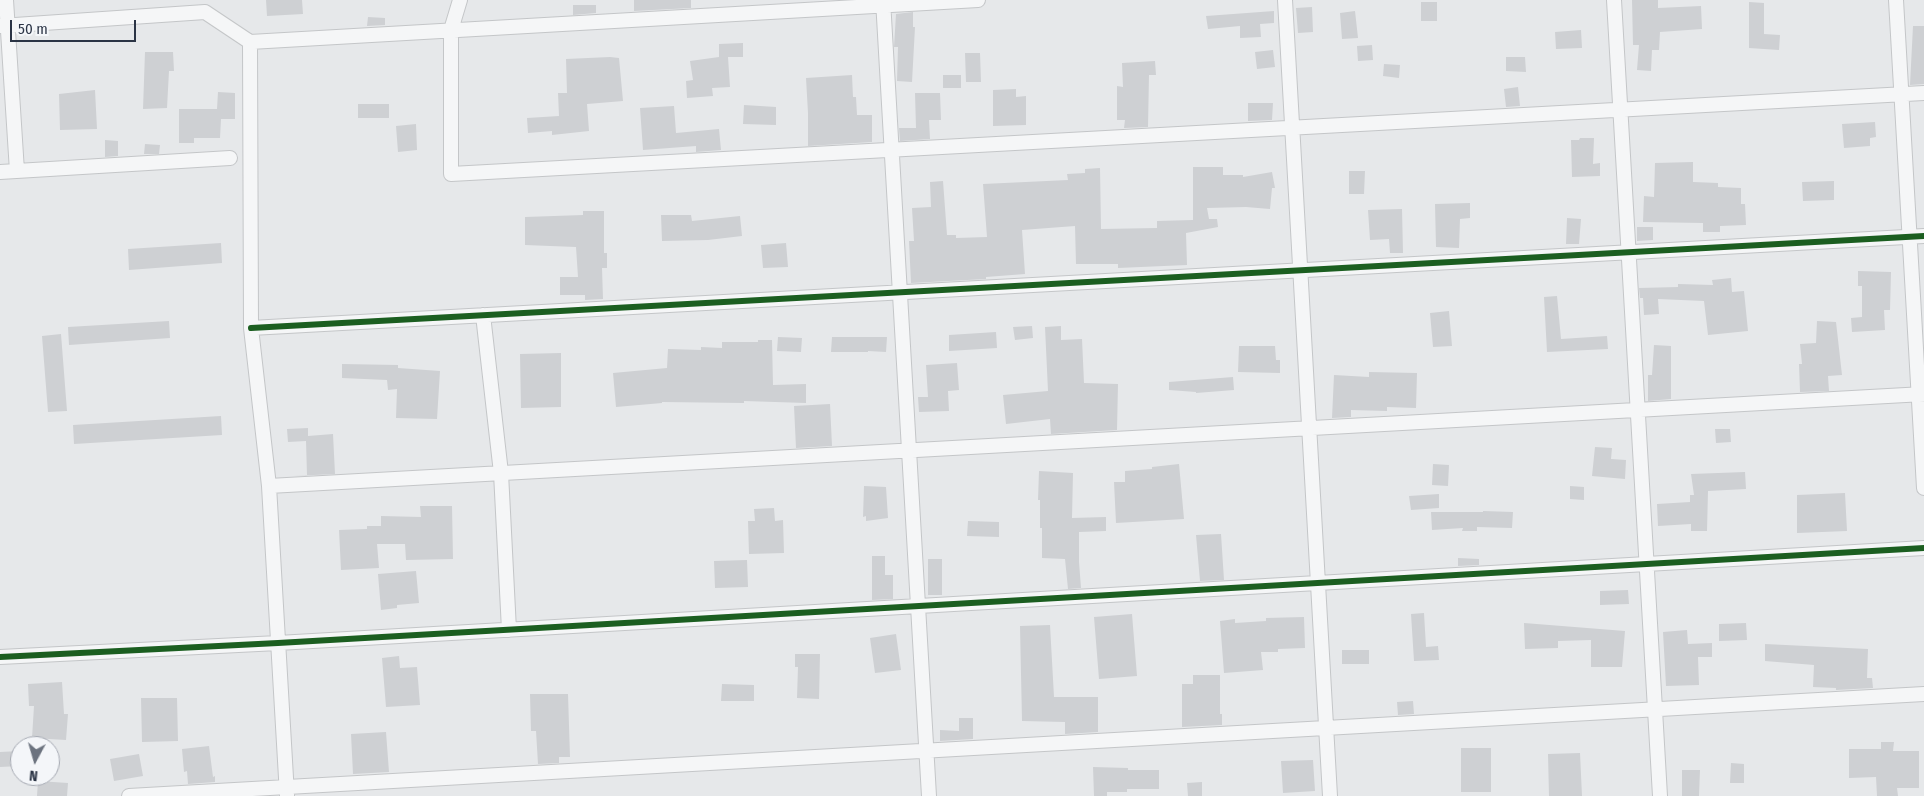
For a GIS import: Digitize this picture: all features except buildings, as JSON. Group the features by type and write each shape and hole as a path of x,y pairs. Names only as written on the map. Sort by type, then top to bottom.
{"street":[{"path":"6,0 4,26 18,170"},
{"path":"460,0 450,30 451,174 1924,93"},
{"path":"4,26 205,12 250,42 883,3 978,0"},
{"path":"1284,0 1330,796"},
{"path":"1614,0 1660,796"},
{"path":"1896,0 1902,94 1917,236 1924,488"},
{"path":"883,3 929,796"},
{"path":"250,42 252,328 269,486 287,792"},
{"path":"0,172 230,158"},
{"path":"252,328 1917,236"},
{"path":"483,315 501,473 509,630"},
{"path":"269,486 1922,394"},
{"path":"0,657 278,644 1924,548"},
{"path":"129,796 287,792 926,751 1924,694"}],"cycle path":[{"path":"251,328 1924,236"},
{"path":"0,657 278,643 1924,548"}]}
